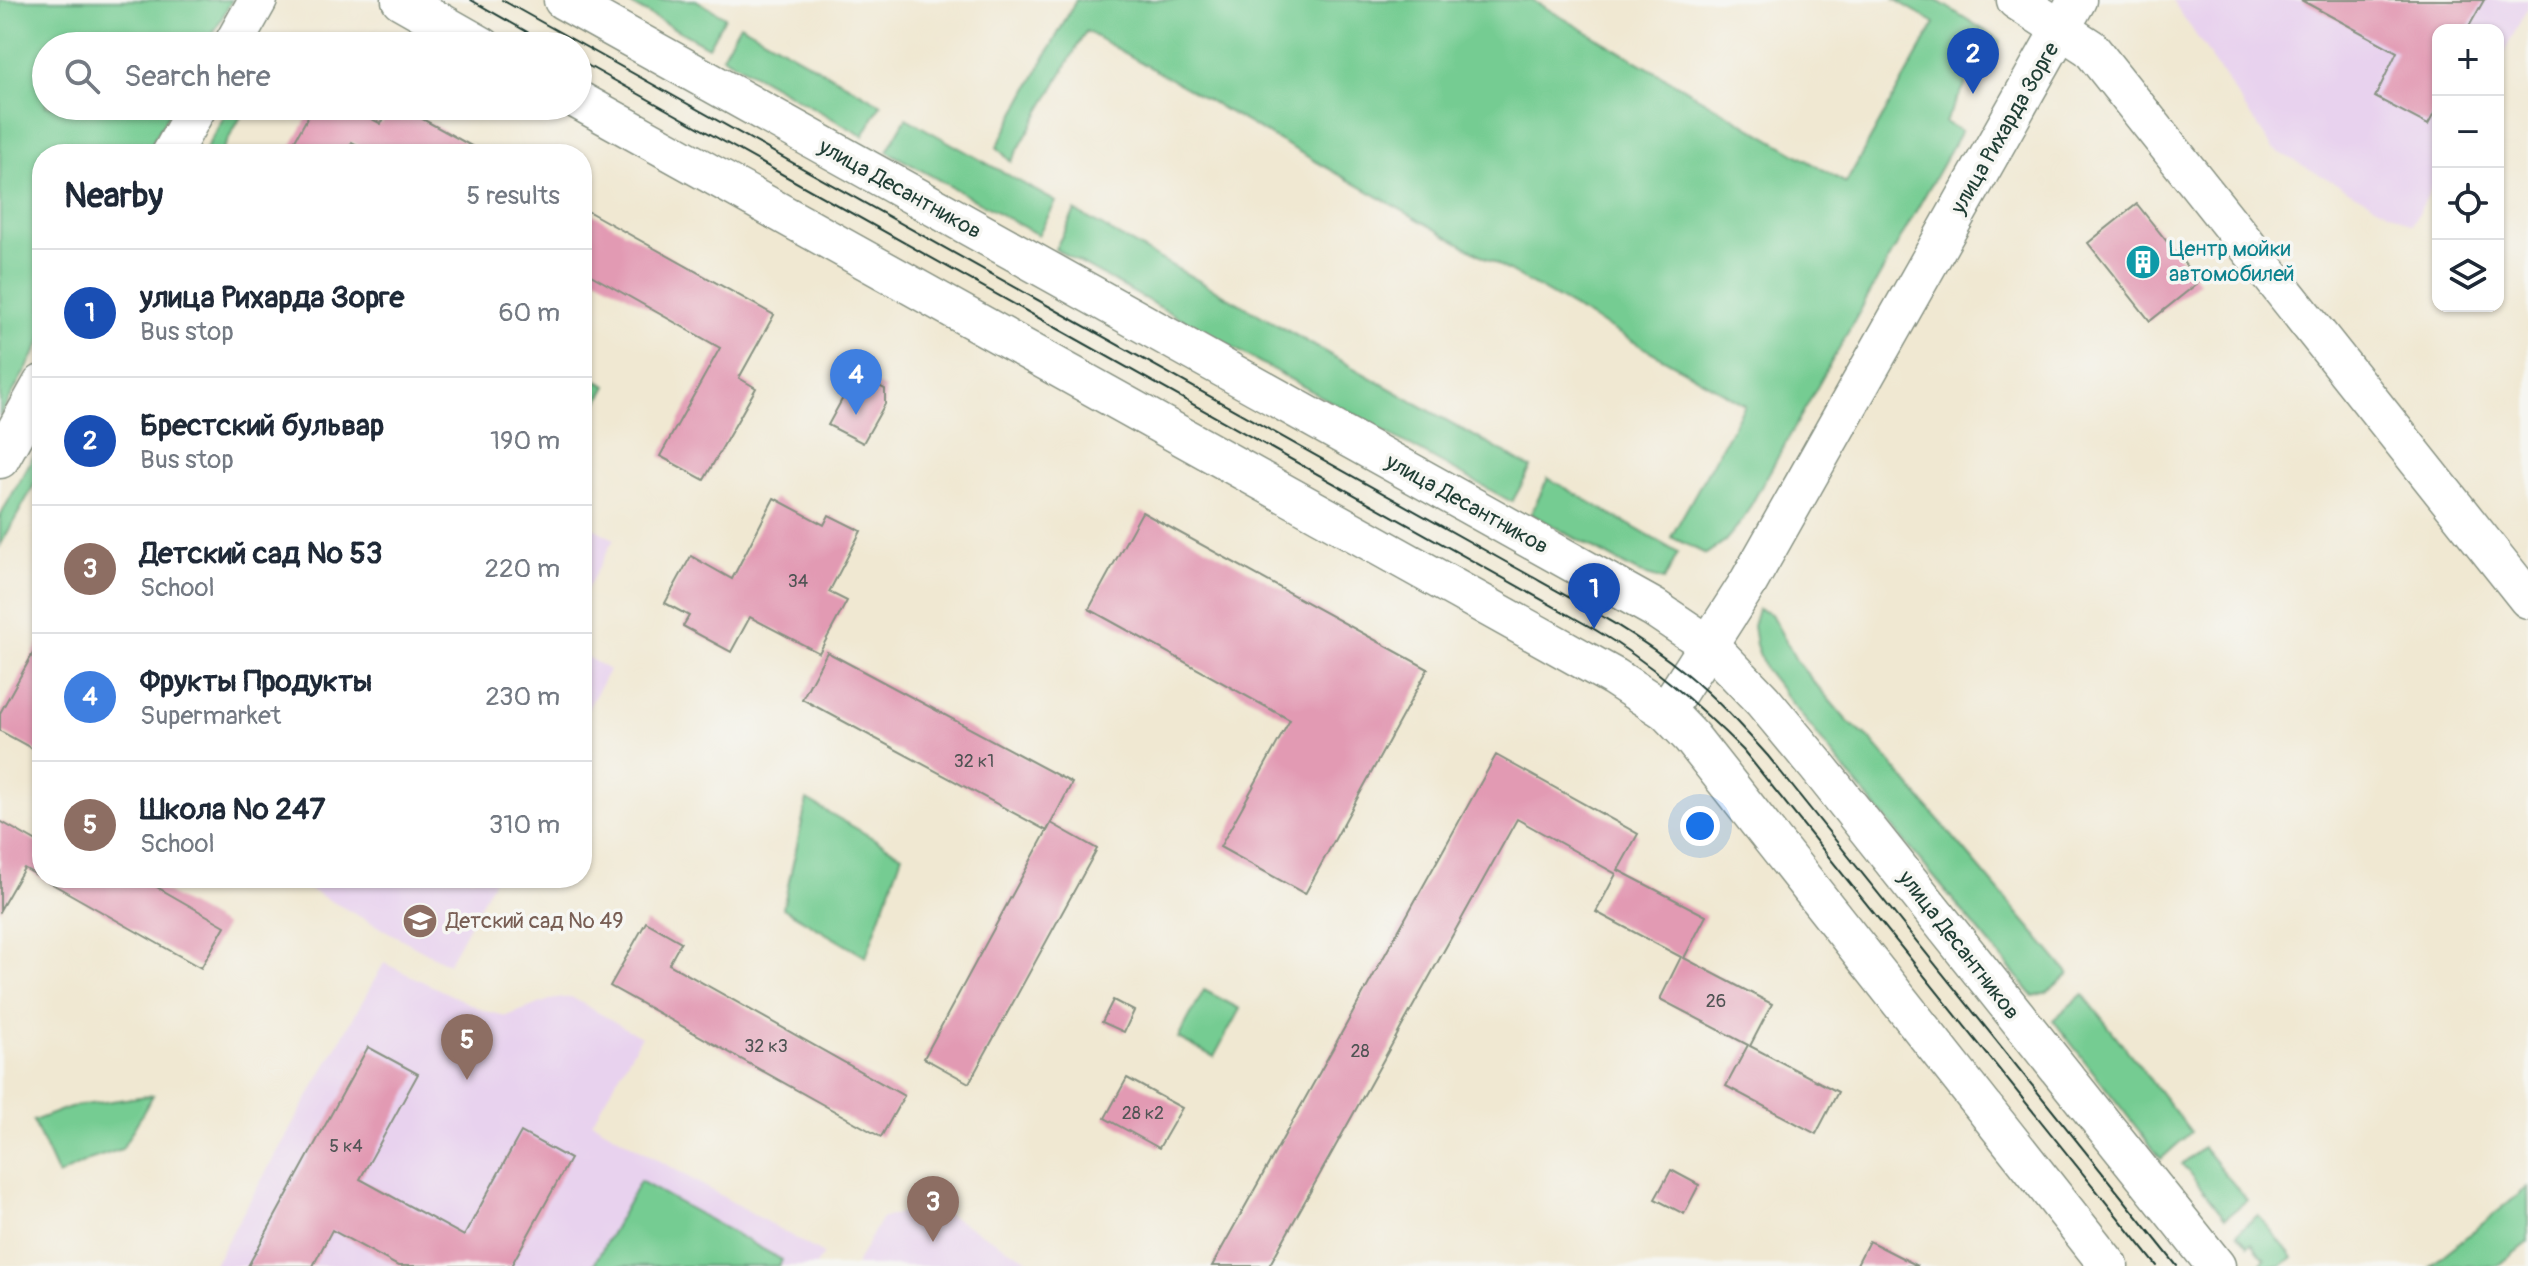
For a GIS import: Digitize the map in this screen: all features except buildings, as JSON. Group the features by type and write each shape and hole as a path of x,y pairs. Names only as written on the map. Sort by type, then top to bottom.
{"street":[{"path":"240,32 258,0"},
{"path":"401,0 457,32"},
{"name":"улица Десантников","path":"563,0 1654,608 1709,645 1763,701 1817,766 2216,1266"},
{"path":"2016,0 2069,14 2090,48 2528,599"},
{"name":"улица Рихарда Зорге","path":"1666,711 1748,583 2069,14"},
{"path":"592,108 1614,677 1666,711 1691,737 2109,1266"},
{"path":"177,144 190,120"},
{"path":"0,459 32,402"}],"shaded area":[{"path":"2172,0 2528,0 2528,7 2504,53 2504,24 2432,24 2432,187 2412,225 2273,149"},
{"path":"592,527 614,539 592,580"},
{"path":"592,660 609,670 592,701"},
{"name":"Детский сад № 49","path":"307,888 490,888 448,964"},
{"path":"384,963 485,1011 506,1016 550,1000 571,997 641,1037 592,1122 823,1254 816,1266 213,1266"},
{"path":"929,1204 1039,1266 855,1266 881,1219"}],"green space":[{"path":"0,0 232,0 214,32 32,32 32,120 165,120 152,144 32,144 32,358 0,416"},
{"path":"623,0 696,0 725,17 708,47"},
{"path":"1076,0 1532,0 1846,183 1935,23 1896,0 1936,0 2000,40 1993,71 1977,64 1945,122 1961,131 1742,521 1725,541 1706,554 1671,537 1745,405 1086,31 1011,162 997,147"},
{"path":"740,24 881,104 863,136 722,56"},
{"path":"906,118 1056,202 1038,235 887,151"},
{"path":"222,120 239,120 226,144 209,144"},
{"path":"1075,211 1531,468 1512,502 1055,249"},
{"path":"592,378 607,386 592,412"},
{"path":"32,459 32,489 0,546 0,516"},
{"path":"1548,478 1678,553 1664,580 1637,572 1531,514"},
{"path":"1758,609 1771,614 1797,662 1847,721 1871,740 2069,974 2047,992 2033,996 1765,669 1753,626"},
{"path":"807,800 902,855 866,957 783,908"},
{"path":"1204,990 1240,1009 1214,1057 1178,1038"},
{"path":"2083,994 2191,1132 2161,1159 2053,1020"},
{"path":"153,1095 122,1149 89,1160 58,1176 33,1121 70,1107"},
{"path":"2203,1147 2247,1200 2225,1218 2182,1164"},
{"path":"640,1181 782,1260 779,1266 593,1266"},
{"path":"2528,1187 2528,1242 2498,1266 2430,1266"},
{"path":"2258,1215 2293,1257 2282,1266 2264,1266 2261,1263 2265,1259 2252,1243 2248,1246 2237,1233"}],"tram line":[{"path":"471,0 527,32"},
{"path":"502,0 559,32"},
{"path":"592,50 1569,597 1667,659 1718,703 1768,756 2177,1266"},
{"path":"592,68 1594,629 1654,670 1691,700 1743,750 2157,1266"}],"place":[{"name":"Брестский бульвар","path":"1973,94"},
{"name":"Центр мойки автомобилей","path":"2143,262"},
{"name":"Фрукты Продукты","path":"856,415"},
{"name":"улица Рихарда Зорге","path":"1594,629"},
{"name":"Детский сад № 49","path":"420,921"},
{"name":"Школа № 247","path":"467,1080"},
{"name":"Детский сад № 53","path":"933,1242"}]}
